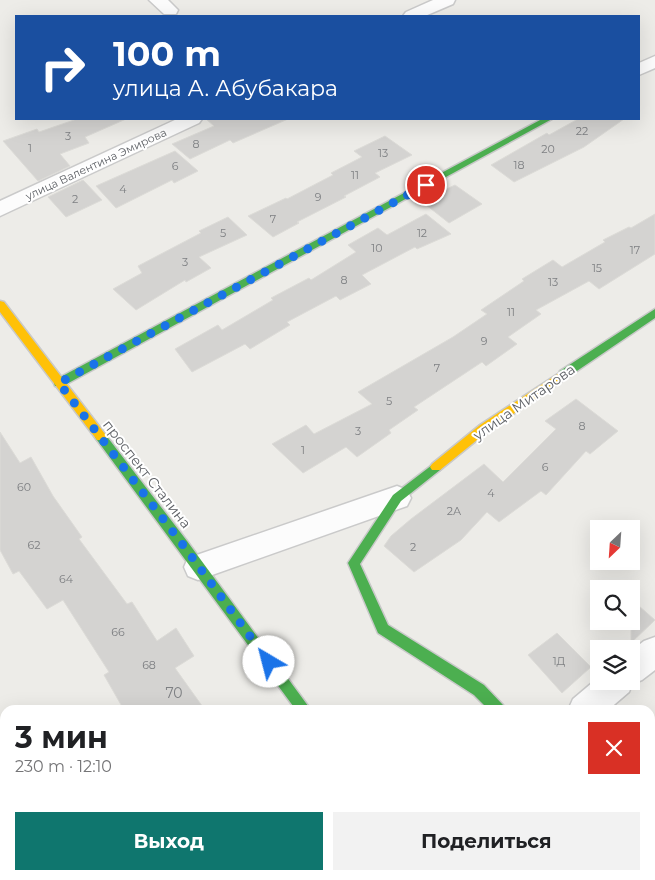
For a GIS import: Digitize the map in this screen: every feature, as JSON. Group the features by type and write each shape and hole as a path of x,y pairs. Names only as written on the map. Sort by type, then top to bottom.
{"street":[{"path":"414,15 447,0"},
{"path":"640,69 655,61"},
{"name":"улица Валентина Эмирова","path":"0,208 190,120"},
{"path":"59,383 546,120"},
{"name":"проспект Сталина","path":"0,305 300,705"},
{"name":"улица Митарова","path":"493,705 479,690 383,629 354,563 397,498 484,428 655,313"},
{"name":"улица Митарова","path":"198,567 397,498"},
{"path":"640,662 655,650"},
{"path":"590,705 607,690"}],"building":[{"path":"74,120 124,120 85,137 89,143 60,154 70,166 38,181 3,141 37,129 39,132"},
{"path":"207,120 286,120 233,143 230,140 190,159 172,144 214,126"},
{"path":"576,120 623,120 584,147 514,182 491,165 547,133 549,135"},
{"path":"385,136 412,155 375,173 380,177 273,237 248,216 287,199 333,175 331,173 362,157 354,151"},
{"path":"175,151 198,171 174,183 172,180 116,208 96,186"},
{"path":"83,180 102,200 66,217 48,197"},
{"path":"455,185 482,204 449,223 421,201"},
{"path":"426,214 451,234 417,249 415,247 362,275 371,284 340,300 336,296 287,322 290,325 250,349 245,344 192,372 175,349 218,325 222,330 273,300 271,298 309,278 311,280 356,252 348,245 378,228 387,235"},
{"path":"655,214 655,254 599,289 589,281 536,310 541,314 508,337 517,344 486,366 482,362 414,407 418,410 389,430 391,433 357,457 346,447 303,473 272,444 306,425 314,434 372,404 358,392 453,337 487,314 481,310 524,281 522,279 553,260 562,267 605,242 603,240 629,227 631,228"},
{"path":"228,217 247,235 199,257 211,268 186,282 185,280 136,310 113,289 142,273 138,266 201,233 199,231"},
{"path":"576,399 618,431 590,454 586,451 546,495 541,491 499,522 487,512 461,540 414,572 384,546 391,536 411,519 484,464 503,482 556,429 545,421"},
{"path":"0,432 20,463 31,457 53,496 82,537 79,539 127,604 132,602 157,641 176,628 194,656 175,668 201,705 121,705 104,675 109,672 63,600 47,609 19,571 13,574 0,550"},
{"path":"640,607 655,620 634,640 631,640 631,630 640,630"},
{"path":"557,633 590,668 562,693 528,655"}],"traffic: fast":[{"path":"59,383 546,120"},
{"path":"564,374 655,313"},
{"path":"101,437 300,705"},
{"path":"436,467 397,498 354,563 383,629 479,690 493,705"}],"traffic: slow":[{"path":"0,305 101,437"},
{"path":"436,467 484,428 564,374"}],"route":[{"path":"269,662 183,545 59,383 426,185"}]}
